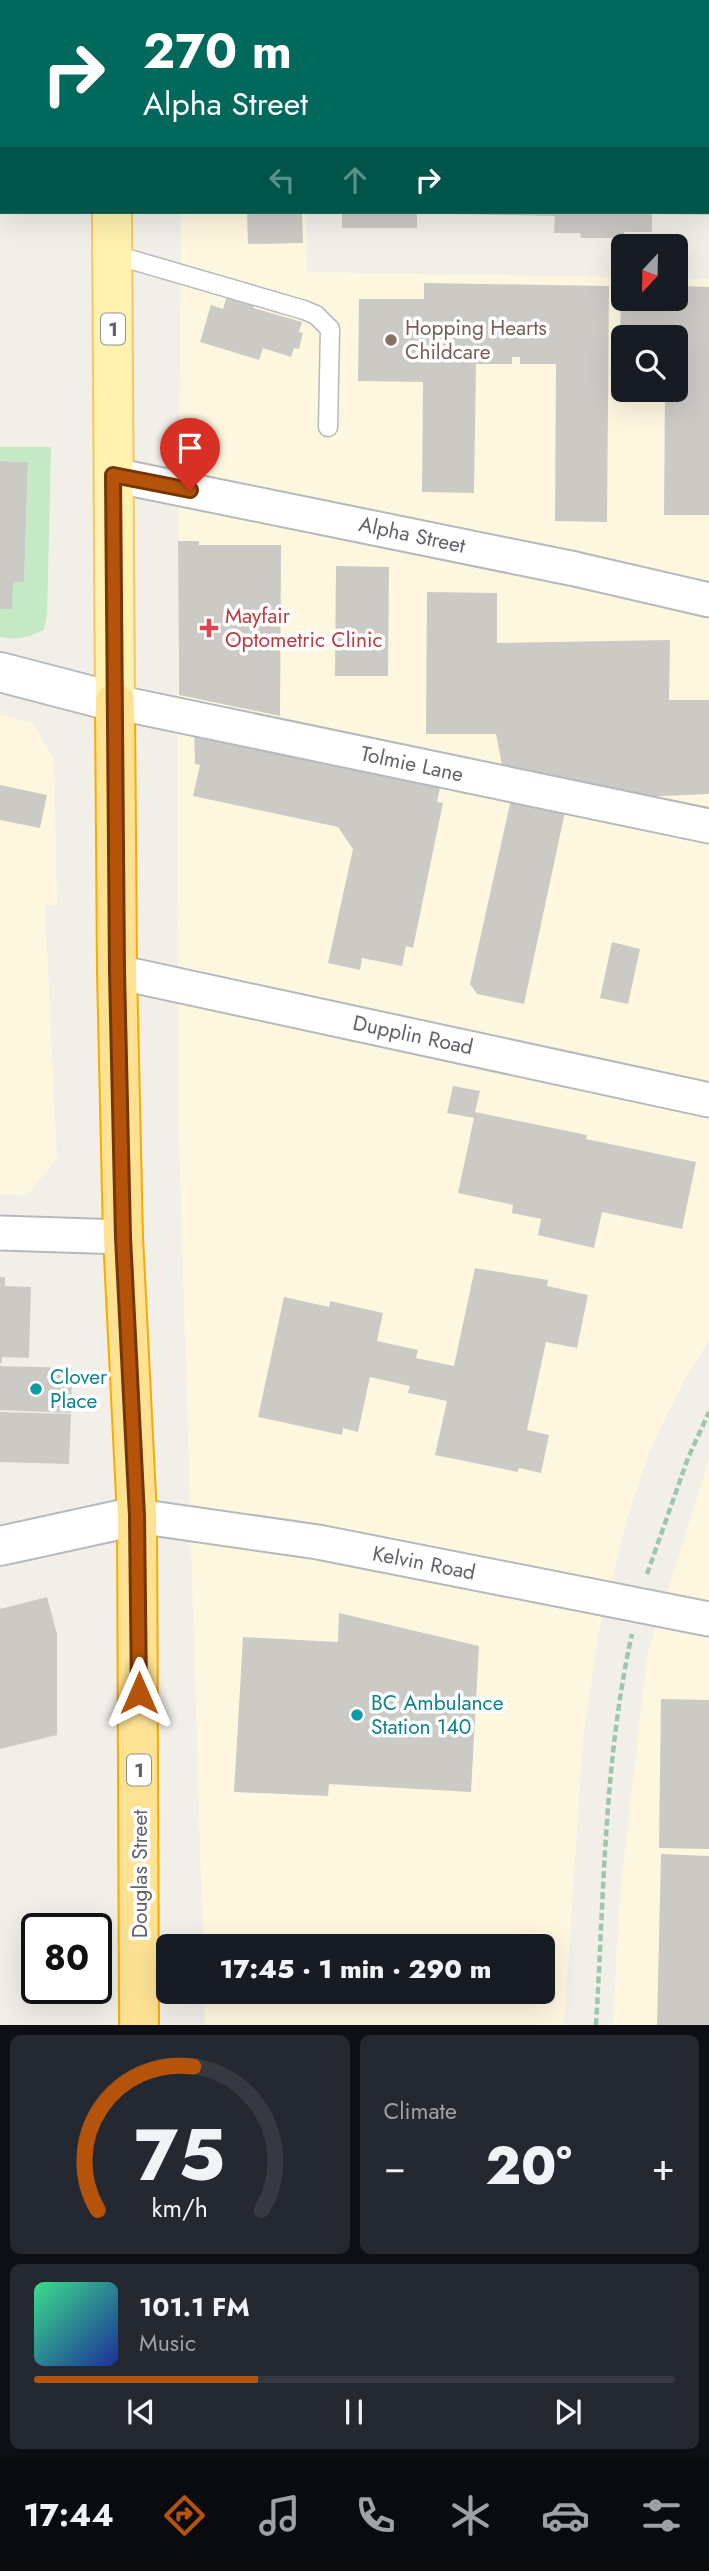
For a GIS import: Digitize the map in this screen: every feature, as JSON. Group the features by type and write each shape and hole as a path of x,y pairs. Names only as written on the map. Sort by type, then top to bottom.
{"highway":[{"name":"Douglas Street","path":"116,702 117,972 123,1237 137,1516 139,2025"}],"main road":[{"name":"Douglas Street","path":"112,214 116,702"},
{"path":"0,672 116,702"},
{"path":"0,1546 137,1516"}],"street":[{"name":"Alpha Street","path":"113,475 575,569 709,600"},
{"name":"Tolmie Lane","path":"116,702 709,826"},
{"name":"Dupplin Road","path":"117,972 709,1100"},
{"path":"0,1233 123,1237"},
{"name":"Kelvin Road","path":"137,1516 318,1542 709,1619"}],"lane":[{"path":"112,254 304,310 325,322 331,337 328,427"}],"path":[{"path":"596,2025 616,1744 624,1672 639,1604 659,1537 709,1412"}],"shaded area":[{"path":"181,214 306,214 307,272 611,277 611,312 688,312 688,278 709,279 709,1340 687,1375 651,1448 627,1519 599,1631 583,1740 564,2025 205,2025 204,2004 555,2004 555,1934 203,1934 178,1105 177,732"},
{"path":"0,715 31,722 54,758 57,906 45,904 57,1159 27,1195 0,1194"},
{"path":"709,1461 709,2025 613,2025 619,1905 647,1655"}],"green space":[{"path":"0,447 51,447 47,616 44,629 18,638 0,637 0,609 13,582 24,582 28,462 0,461"}],"building":[{"path":"247,214 302,214 303,243 248,244"},
{"path":"342,214 417,214 417,228 342,228"},
{"path":"450,214 652,214 652,232 624,232 611,234 611,238 581,238 580,233 554,233 555,216"},
{"path":"424,283 609,286 607,522 555,521 556,364 520,364 520,357 512,357 512,364 476,364 474,493 422,492 423,382 358,381 359,299 424,299"},
{"path":"688,286 709,287 709,515 664,515 665,402 688,402 688,325 620,325 621,312 688,312"},
{"path":"227,296 254,304 253,308 302,322 299,332 303,333 299,349 294,348 291,357 263,348 259,360 200,342 211,305 223,309"},
{"path":"0,461 28,462 24,582 13,582 12,609 0,609"},
{"path":"178,541 199,541 199,545 281,545 280,716 179,695"},
{"path":"336,566 389,567 388,676 335,676"},
{"path":"427,592 497,593 497,643 670,640 669,700 709,700 709,794 639,797 503,770 496,734 426,734"},
{"path":"194,725 442,778 437,802 443,803 413,948 406,946 402,966 362,958 360,970 328,963 353,849 338,827 193,796 200,765 195,764"},
{"path":"0,785 47,795 40,828 0,820"},
{"path":"512,795 566,807 524,1004 477,994 470,984"},
{"path":"612,942 640,949 628,1004 600,998"},
{"path":"453,1086 480,1091 475,1112 587,1135 586,1139 696,1162 682,1229 602,1212 594,1248 538,1235 541,1219 512,1213 513,1205 458,1193 474,1118 447,1113"},
{"path":"475,1268 548,1280 547,1286 588,1295 577,1348 546,1342 527,1430 549,1435 541,1473 519,1468 518,1472 435,1455 447,1401 408,1393 410,1386 370,1377 358,1432 343,1428 342,1435 258,1417 284,1297 329,1307 330,1301 383,1313 377,1341 418,1350 416,1358 454,1366"},
{"path":"0,1277 5,1277 5,1286 31,1287 29,1358 2,1357 0,1363"},
{"name":"Clover Place","path":"0,1366 72,1368 71,1413 0,1410"},
{"path":"0,1412 71,1414 69,1464 0,1462"},
{"path":"47,1597 57,1634 57,1735 0,1749 0,1609"},
{"name":"BC Ambulance Station 140","path":"339,1613 479,1646 471,1792 329,1784 328,1796 234,1792 243,1637 338,1642"},
{"path":"661,1699 709,1700 709,1849 659,1848"},
{"path":"661,1854 709,1856 709,2025 657,2025"}],"place":[{"name":"Hopping Hearts Childcare","path":"391,340"},
{"name":"Mayfair Optometric Clinic","path":"209,628"},
{"name":"Clover Place","path":"36,1389"},
{"name":"BC Ambulance Station 140","path":"357,1715"}],"route":[{"path":"139,1693 137,1516 123,1237 117,972 113,475 190,490"}]}
